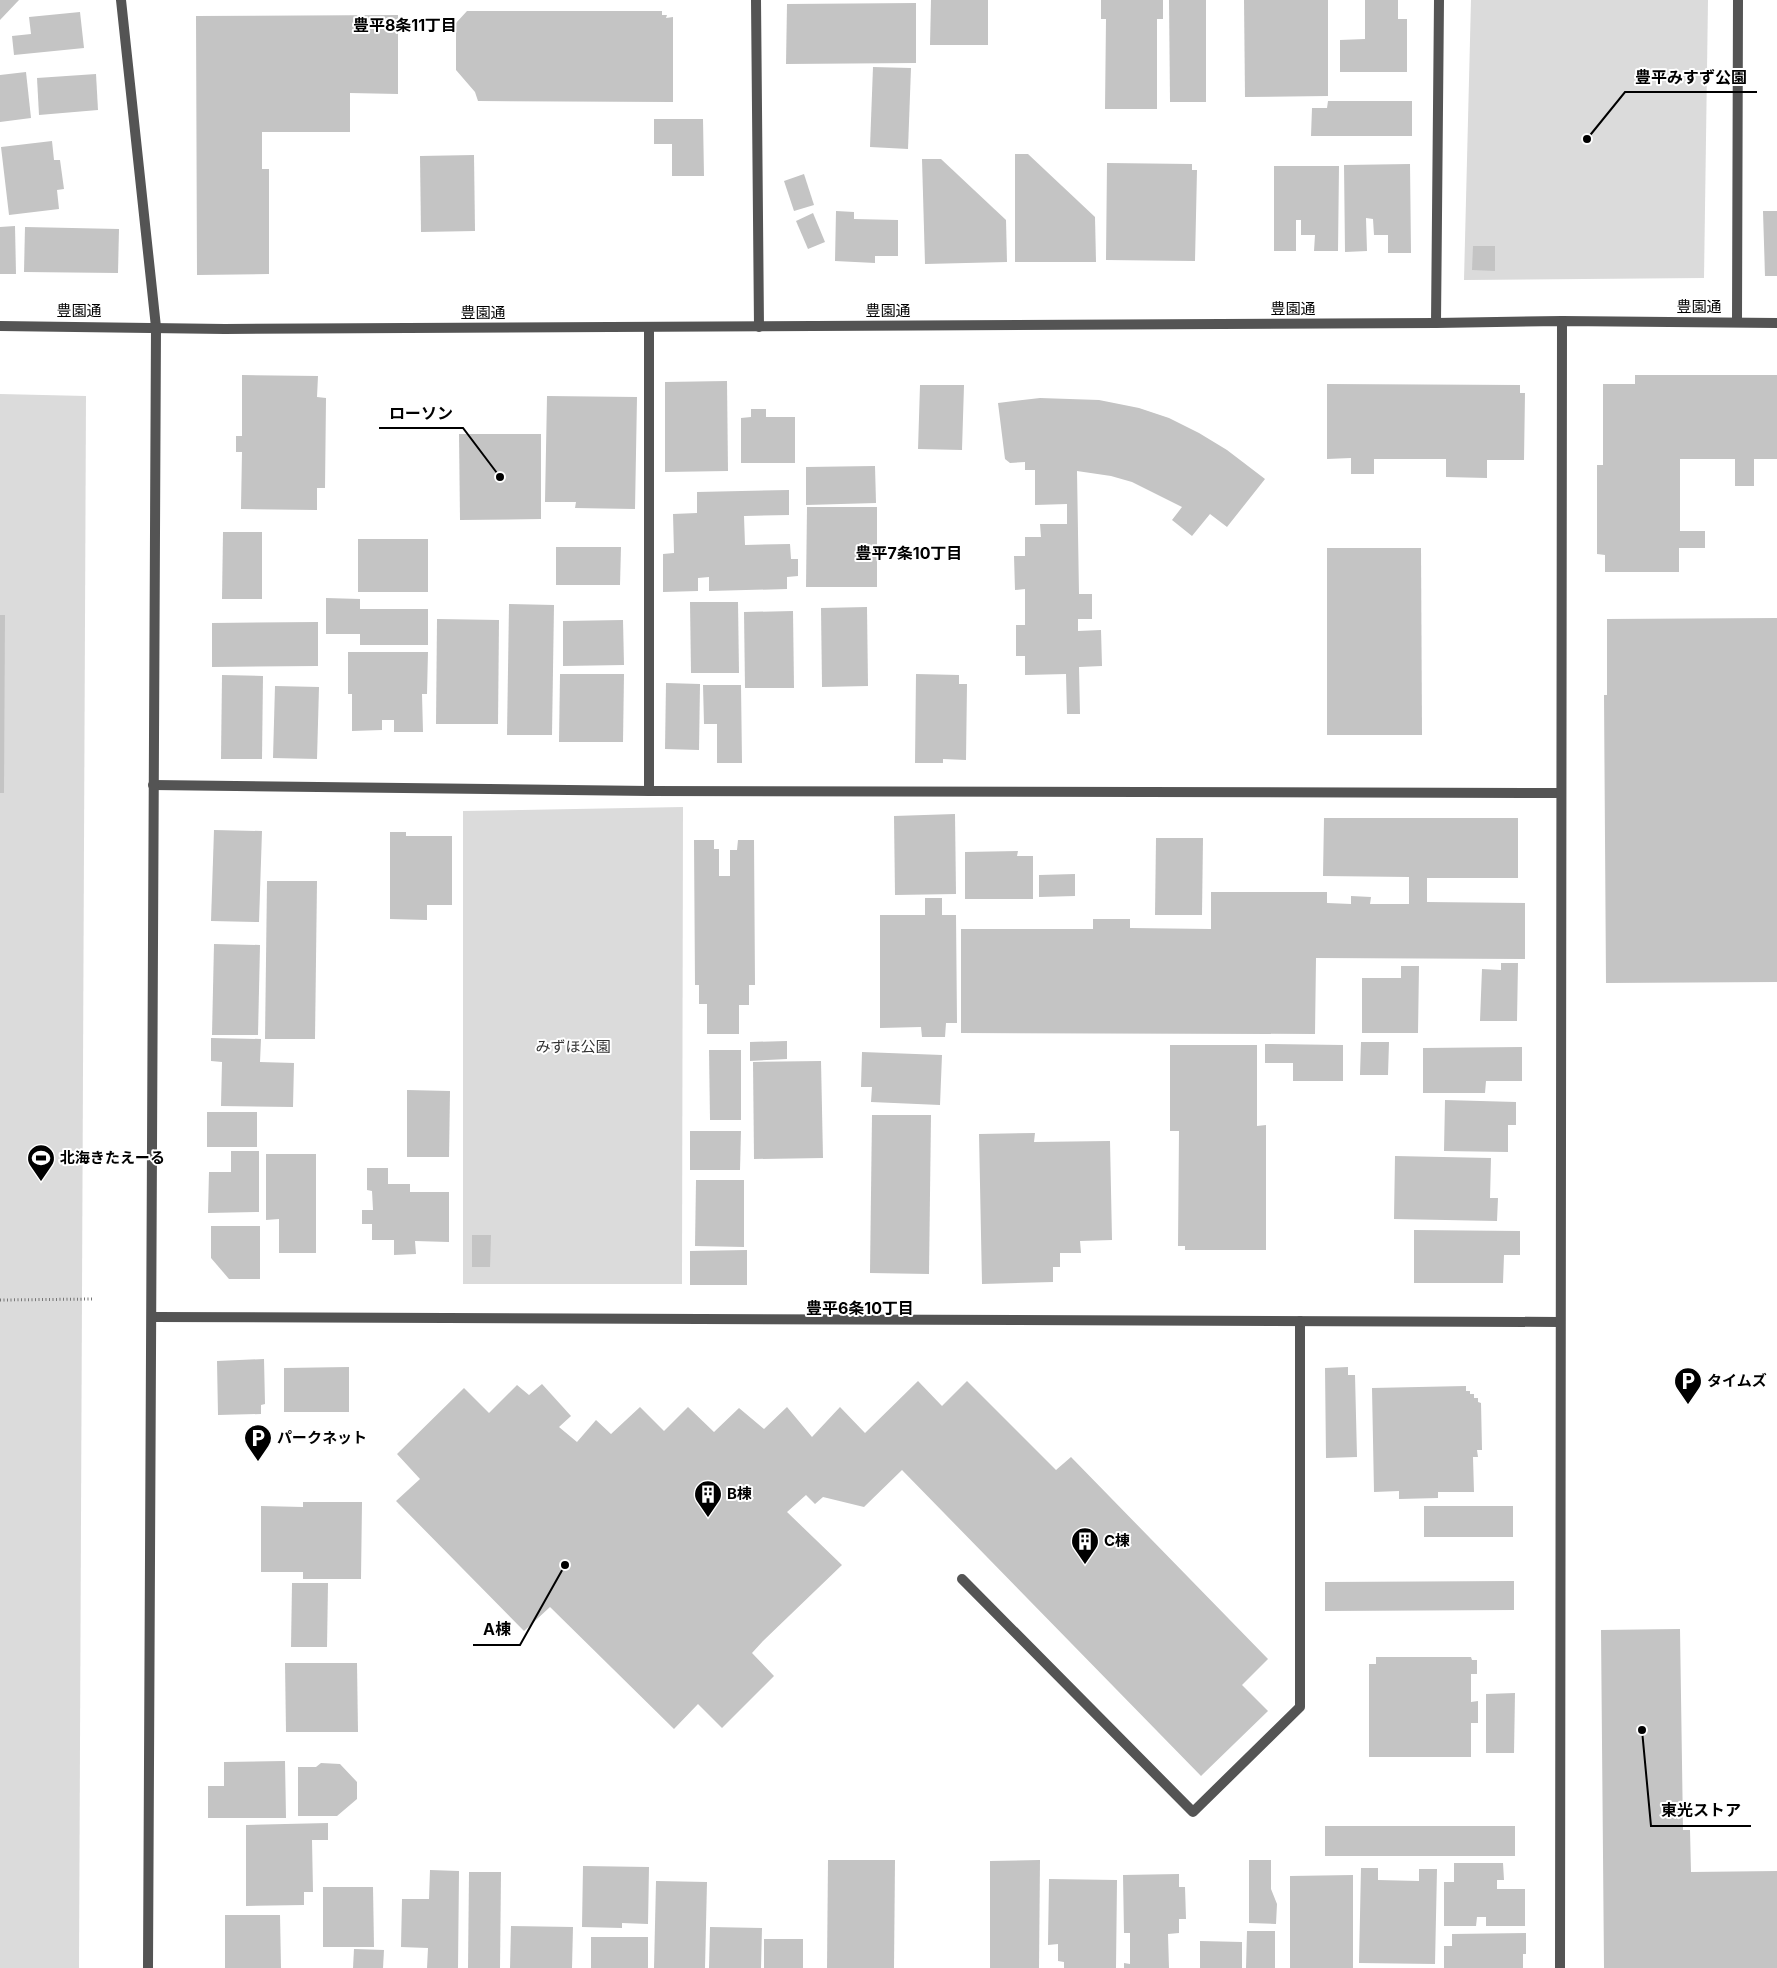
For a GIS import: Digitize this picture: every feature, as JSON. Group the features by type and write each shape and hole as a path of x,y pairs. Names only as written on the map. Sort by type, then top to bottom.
{"street":[{"path":"121,0 156,327 150,1236 152,1316 148,1968"},
{"path":"756,0 759,327"},
{"path":"1436,323 1439,0"},
{"path":"1737,322 1738,0"},
{"path":"1560,1968 1562,321"},
{"name":"豊園通","path":"0,326 225,329 1562,321 1777,322"},
{"path":"649,327 649,791"},
{"path":"153,785 649,791 1561,793"},
{"path":"152,1316 1560,1322"},
{"path":"962,1578 1193,1812 1300,1707 1300,1321"}],"path":[{"path":"0,1300 94,1299"}],"green space":[{"path":"1471,0 1708,0 1704,278 1464,280"},
{"name":"北海きたえーる","path":"0,394 86,396 79,1968 0,1968"},
{"name":"みずほ公園","path":"683,807 682,1284 463,1284 463,811"}],"building":[{"path":"0,0 19,0 0,20"},
{"path":"931,0 988,0 988,45 930,45"},
{"path":"1101,0 1163,0 1163,19 1157,19 1157,109 1105,109 1106,19 1101,19"},
{"path":"1169,0 1206,0 1206,102 1170,102"},
{"path":"1244,0 1328,0 1328,96 1245,97"},
{"path":"1365,0 1398,0 1398,19 1407,19 1407,72 1340,72 1340,40 1365,39"},
{"path":"916,3 916,63 786,64 787,4"},
{"path":"467,11 662,11 662,15 667,15 666,18 673,17 673,102 478,101 475,92 456,70 456,23"},
{"path":"80,12 84,48 14,55 12,36 31,34 29,17"},
{"path":"398,15 398,94 350,93 350,132 262,132 262,169 269,169 269,274 197,275 196,16"},
{"path":"873,67 911,68 908,149 870,147"},
{"path":"26,72 31,118 0,122 0,75"},
{"path":"96,74 98,110 39,115 37,78"},
{"path":"1328,101 1412,101 1412,136 1311,136 1312,108 1327,108"},
{"path":"654,119 703,119 704,176 672,176 672,144 654,144"},
{"path":"52,141 54,160 60,160 64,189 57,190 59,209 9,215 1,147"},
{"path":"1015,154 1028,154 1095,217 1096,262 1015,262"},
{"path":"474,155 475,231 421,232 420,156"},
{"path":"922,159 941,159 1006,220 1007,262 925,264"},
{"path":"1107,163 1192,164 1192,170 1197,170 1195,261 1106,260"},
{"path":"1410,164 1411,253 1388,253 1388,235 1374,235 1373,219 1366,218 1367,251 1345,252 1344,165"},
{"path":"1274,166 1339,166 1338,251 1314,251 1315,235 1301,235 1301,220 1296,220 1296,251 1274,251"},
{"path":"804,174 814,205 794,211 784,181"},
{"path":"836,211 854,212 854,219 898,220 898,256 875,256 875,263 835,261"},
{"path":"1763,211 1777,211 1777,276 1765,276"},
{"path":"813,213 825,242 808,249 796,221"},
{"path":"15,226 16,274 0,274 0,227"},
{"path":"25,227 119,229 118,273 24,272"},
{"path":"1473,246 1495,246 1495,271 1472,270"},
{"path":"242,375 318,376 317,397 326,398 325,488 317,488 317,510 241,509 242,452 236,452 236,436 242,436"},
{"path":"1635,375 1777,375 1777,459 1754,459 1754,486 1735,486 1735,459 1680,459 1680,531 1705,531 1705,548 1679,548 1679,572 1605,572 1605,555 1597,554 1597,465 1603,465 1603,384 1635,384"},
{"path":"727,381 728,471 665,472 665,382"},
{"path":"1327,384 1520,385 1520,393 1525,393 1524,460 1487,460 1487,478 1446,477 1446,459 1374,459 1374,474 1351,474 1351,458 1327,459"},
{"path":"920,385 964,385 962,450 918,449"},
{"path":"547,396 637,397 635,509 575,508 576,502 545,502"},
{"path":"1040,398 1099,400 1139,408 1169,418 1227,450 1265,479 1227,527 1210,514 1192,536 1172,520 1182,507 1132,482 1111,476 1077,471 1079,594 1092,594 1092,619 1078,619 1078,631 1101,630 1102,666 1079,667 1080,714 1067,714 1066,674 1025,675 1025,656 1016,656 1016,625 1025,625 1025,589 1015,590 1014,556 1025,556 1025,537 1041,537 1040,524 1067,524 1067,504 1035,505 1035,470 1025,470 1025,462 1010,463 1005,459 998,403"},
{"path":"751,409 766,409 766,417 795,417 795,463 741,463 741,418 751,417"},
{"path":"459,434 541,434 541,519 460,520"},
{"path":"875,466 876,503 806,505 806,467"},
{"path":"789,490 789,515 744,516 745,545 790,544 791,559 798,559 798,576 787,577 787,589 709,591 709,577 698,578 698,591 663,592 663,554 674,553 673,514 697,513 697,492"},
{"path":"807,507 877,507 877,587 806,587"},
{"path":"223,532 262,532 262,599 222,599"},
{"path":"358,539 428,539 428,592 358,592"},
{"path":"556,547 621,547 620,585 556,585"},
{"path":"1327,548 1421,548 1422,735 1327,735"},
{"path":"326,598 360,599 360,609 428,609 428,645 360,645 360,634 326,634"},
{"path":"690,602 738,602 739,673 691,673"},
{"path":"509,604 554,605 552,735 507,735"},
{"path":"867,607 868,686 822,687 821,608"},
{"path":"793,611 794,688 745,688 744,612"},
{"path":"0,615 5,615 4,793 0,793"},
{"path":"1777,618 1777,982 1606,983 1604,695 1607,695 1607,619"},
{"path":"437,619 499,620 498,724 436,724"},
{"path":"623,620 624,665 563,666 563,621"},
{"path":"318,622 318,666 212,667 212,623"},
{"path":"348,652 428,652 427,694 422,694 423,732 394,732 394,720 382,720 382,730 352,731 352,694 348,694"},
{"path":"560,674 624,674 623,742 559,742"},
{"path":"916,674 959,675 959,684 967,684 966,760 943,759 943,763 915,763"},
{"path":"222,675 263,676 262,759 221,759"},
{"path":"666,683 700,684 699,750 665,749"},
{"path":"703,685 741,685 742,763 717,763 717,724 704,724"},
{"path":"275,686 319,687 317,759 273,758"},
{"path":"955,814 956,894 895,895 894,816"},
{"path":"1324,818 1518,818 1518,878 1427,878 1427,902 1525,903 1525,959 1316,958 1315,1034 961,1033 961,929 1093,929 1093,919 1130,919 1130,928 1211,929 1211,892 1327,892 1327,903 1351,904 1351,896 1371,897 1370,904 1409,904 1409,877 1323,876"},
{"path":"214,830 262,831 259,922 211,921"},
{"path":"390,832 406,832 406,836 452,836 452,905 427,905 427,920 390,919"},
{"path":"1156,838 1203,838 1202,915 1155,915"},
{"path":"694,840 714,840 714,849 719,849 719,876 730,876 730,850 737,850 738,840 754,840 755,985 749,985 749,1005 739,1005 739,1034 707,1034 707,1004 699,1004 699,985 695,985"},
{"path":"1018,851 1017,856 1033,856 1033,899 965,899 965,852"},
{"path":"1075,874 1075,896 1039,897 1039,875"},
{"path":"267,881 317,881 315,1039 265,1039"},
{"path":"925,898 942,898 942,915 956,915 957,1023 946,1023 945,1037 922,1037 921,1027 880,1028 880,915 925,915"},
{"path":"214,944 260,945 258,1035 212,1035"},
{"path":"1501,963 1518,963 1517,1021 1480,1021 1482,969 1501,970"},
{"path":"1401,966 1419,966 1418,1033 1362,1033 1362,978 1401,978"},
{"path":"211,1038 261,1039 260,1062 294,1063 293,1107 221,1106 222,1062 211,1061"},
{"path":"787,1041 787,1059 750,1061 750,1042"},
{"path":"1361,1042 1389,1042 1388,1075 1360,1075"},
{"path":"1265,1044 1343,1045 1343,1081 1293,1081 1293,1063 1265,1063"},
{"path":"1170,1045 1257,1045 1257,1126 1266,1125 1266,1250 1185,1250 1185,1246 1178,1246 1179,1131 1170,1131"},
{"path":"1522,1047 1522,1081 1486,1081 1485,1093 1423,1093 1423,1048"},
{"path":"709,1050 741,1050 741,1120 710,1120"},
{"path":"862,1052 942,1055 940,1105 871,1102 872,1087 861,1087"},
{"path":"821,1061 823,1158 754,1159 753,1062"},
{"path":"407,1090 450,1091 449,1157 407,1157"},
{"path":"1445,1100 1516,1102 1516,1125 1508,1125 1508,1152 1444,1151"},
{"path":"207,1112 257,1112 257,1147 207,1147"},
{"path":"872,1115 931,1115 929,1274 870,1273"},
{"path":"690,1131 741,1131 740,1170 690,1170"},
{"path":"1035,1133 1034,1142 1110,1141 1112,1240 1080,1241 1081,1253 1060,1253 1060,1267 1053,1267 1053,1282 982,1284 979,1134"},
{"path":"231,1151 259,1151 259,1212 208,1213 209,1172 231,1172"},
{"path":"266,1154 316,1154 316,1253 279,1253 279,1219 266,1220"},
{"path":"1395,1156 1491,1158 1490,1198 1498,1198 1497,1221 1394,1219"},
{"path":"367,1168 388,1168 388,1184 410,1184 410,1192 449,1192 449,1242 415,1241 416,1254 394,1255 394,1240 372,1240 372,1224 362,1224 362,1210 373,1210 372,1191 367,1190"},
{"path":"696,1180 744,1180 744,1247 695,1246"},
{"path":"211,1226 260,1226 260,1279 229,1279 211,1258"},
{"path":"1414,1230 1520,1231 1520,1255 1504,1255 1503,1283 1414,1283"},
{"path":"472,1235 491,1235 490,1267 472,1267"},
{"path":"747,1250 747,1285 690,1285 690,1251"},
{"path":"264,1359 265,1404 261,1405 261,1414 218,1415 217,1361"},
{"path":"349,1367 349,1412 284,1412 284,1368"},
{"path":"1348,1367 1348,1375 1355,1375 1357,1457 1326,1458 1325,1368"},
{"path":"918,1381 942,1406 967,1381 1056,1470 1071,1457 1268,1659 1242,1685 1268,1711 1201,1776 902,1470 864,1507 823,1497 815,1504 806,1495 787,1512 842,1565 752,1653 774,1676 722,1728 698,1704 674,1729 550,1607 524,1631 396,1501 420,1479 397,1454 464,1388 489,1413 517,1385 529,1395 542,1384 571,1416 559,1427 577,1442 596,1420 611,1434 640,1407 664,1431 688,1407 714,1432 739,1408 764,1429 787,1407 812,1437 840,1407 865,1433"},
{"path":"1466,1386 1466,1391 1474,1394 1474,1398 1478,1398 1478,1402 1481,1403 1482,1450 1477,1450 1478,1457 1473,1457 1474,1492 1438,1492 1438,1498 1399,1499 1399,1491 1374,1492 1372,1388"},
{"path":"303,1502 362,1502 361,1579 303,1579 303,1572 261,1572 261,1506 303,1507"},
{"path":"1424,1506 1513,1506 1513,1537 1424,1537"},
{"path":"1514,1581 1514,1610 1325,1611 1325,1582"},
{"path":"292,1583 328,1583 327,1647 291,1647"},
{"path":"1680,1629 1683,1830 1690,1830 1691,1872 1777,1871 1777,1968 1604,1968 1601,1630"},
{"path":"1376,1657 1471,1657 1472,1660 1477,1660 1477,1674 1471,1674 1471,1702 1478,1701 1478,1723 1471,1723 1471,1757 1369,1757 1369,1664 1376,1664"},
{"path":"285,1663 357,1663 358,1732 286,1732"},
{"path":"1515,1693 1514,1753 1486,1753 1486,1694"},
{"path":"285,1761 286,1818 208,1818 208,1786 224,1786 224,1762"},
{"path":"321,1763 340,1764 357,1782 357,1799 337,1816 298,1816 298,1767 316,1767"},
{"path":"328,1823 328,1840 312,1840 313,1892 304,1892 304,1905 246,1906 246,1825"},
{"path":"1325,1826 1515,1826 1515,1856 1325,1856"},
{"path":"828,1860 895,1860 894,1968 827,1968"},
{"path":"1040,1860 1039,1968 990,1968 990,1861"},
{"path":"1249,1860 1271,1860 1271,1889 1277,1904 1276,1924 1249,1923"},
{"path":"1454,1863 1503,1863 1504,1880 1497,1880 1497,1889 1525,1889 1525,1926 1486,1926 1486,1917 1477,1917 1476,1926 1444,1926 1444,1882 1454,1882"},
{"path":"583,1866 649,1867 648,1924 622,1923 622,1928 582,1927"},
{"path":"1361,1868 1378,1868 1378,1880 1419,1881 1419,1869 1437,1869 1435,1964 1359,1963"},
{"path":"430,1870 459,1871 458,1968 427,1968 428,1948 401,1947 402,1899 429,1899"},
{"path":"469,1872 501,1872 500,1968 468,1968"},
{"path":"1179,1874 1179,1887 1185,1887 1186,1919 1179,1919 1179,1933 1168,1934 1169,1968 1124,1968 1124,1963 1130,1964 1130,1933 1124,1933 1123,1875"},
{"path":"1353,1875 1353,1968 1290,1968 1290,1876"},
{"path":"1049,1879 1117,1880 1116,1968 1064,1968 1064,1962 1058,1961 1058,1944 1048,1945"},
{"path":"656,1881 707,1882 705,1968 654,1968"},
{"path":"323,1887 373,1887 374,1947 323,1947"},
{"path":"225,1915 280,1915 281,1968 225,1968"},
{"path":"511,1926 573,1927 572,1968 510,1968"},
{"path":"710,1927 762,1928 761,1968 709,1968"},
{"path":"1247,1931 1275,1931 1275,1968 1246,1968"},
{"path":"1526,1933 1526,1954 1523,1954 1523,1968 1444,1968 1444,1946 1452,1946 1452,1934"},
{"path":"591,1937 648,1937 648,1968 591,1968"},
{"path":"764,1939 803,1939 803,1968 764,1968"},
{"path":"1200,1941 1242,1942 1242,1968 1200,1968"},
{"path":"354,1949 384,1950 383,1968 353,1968"}],"place":[{"name":"豊平みすず公園","path":"1587,139"},
{"name":"ローソン","path":"500,477"},
{"name":"北海きたえーる","path":"41,1182"},
{"name":"タイムズ","path":"1688,1405"},
{"name":"パークネット","path":"258,1462"},
{"name":"B棟","path":"708,1518"},
{"name":"A棟","path":"565,1565"},
{"name":"C棟","path":"1085,1565"},
{"name":"東光ストア","path":"1642,1730"}],"district":[{"name":"豊平8条11丁目","path":"405,25"},
{"name":"豊平7条10丁目","path":"909,553"},
{"name":"豊平6条10丁目","path":"860,1308"}]}
